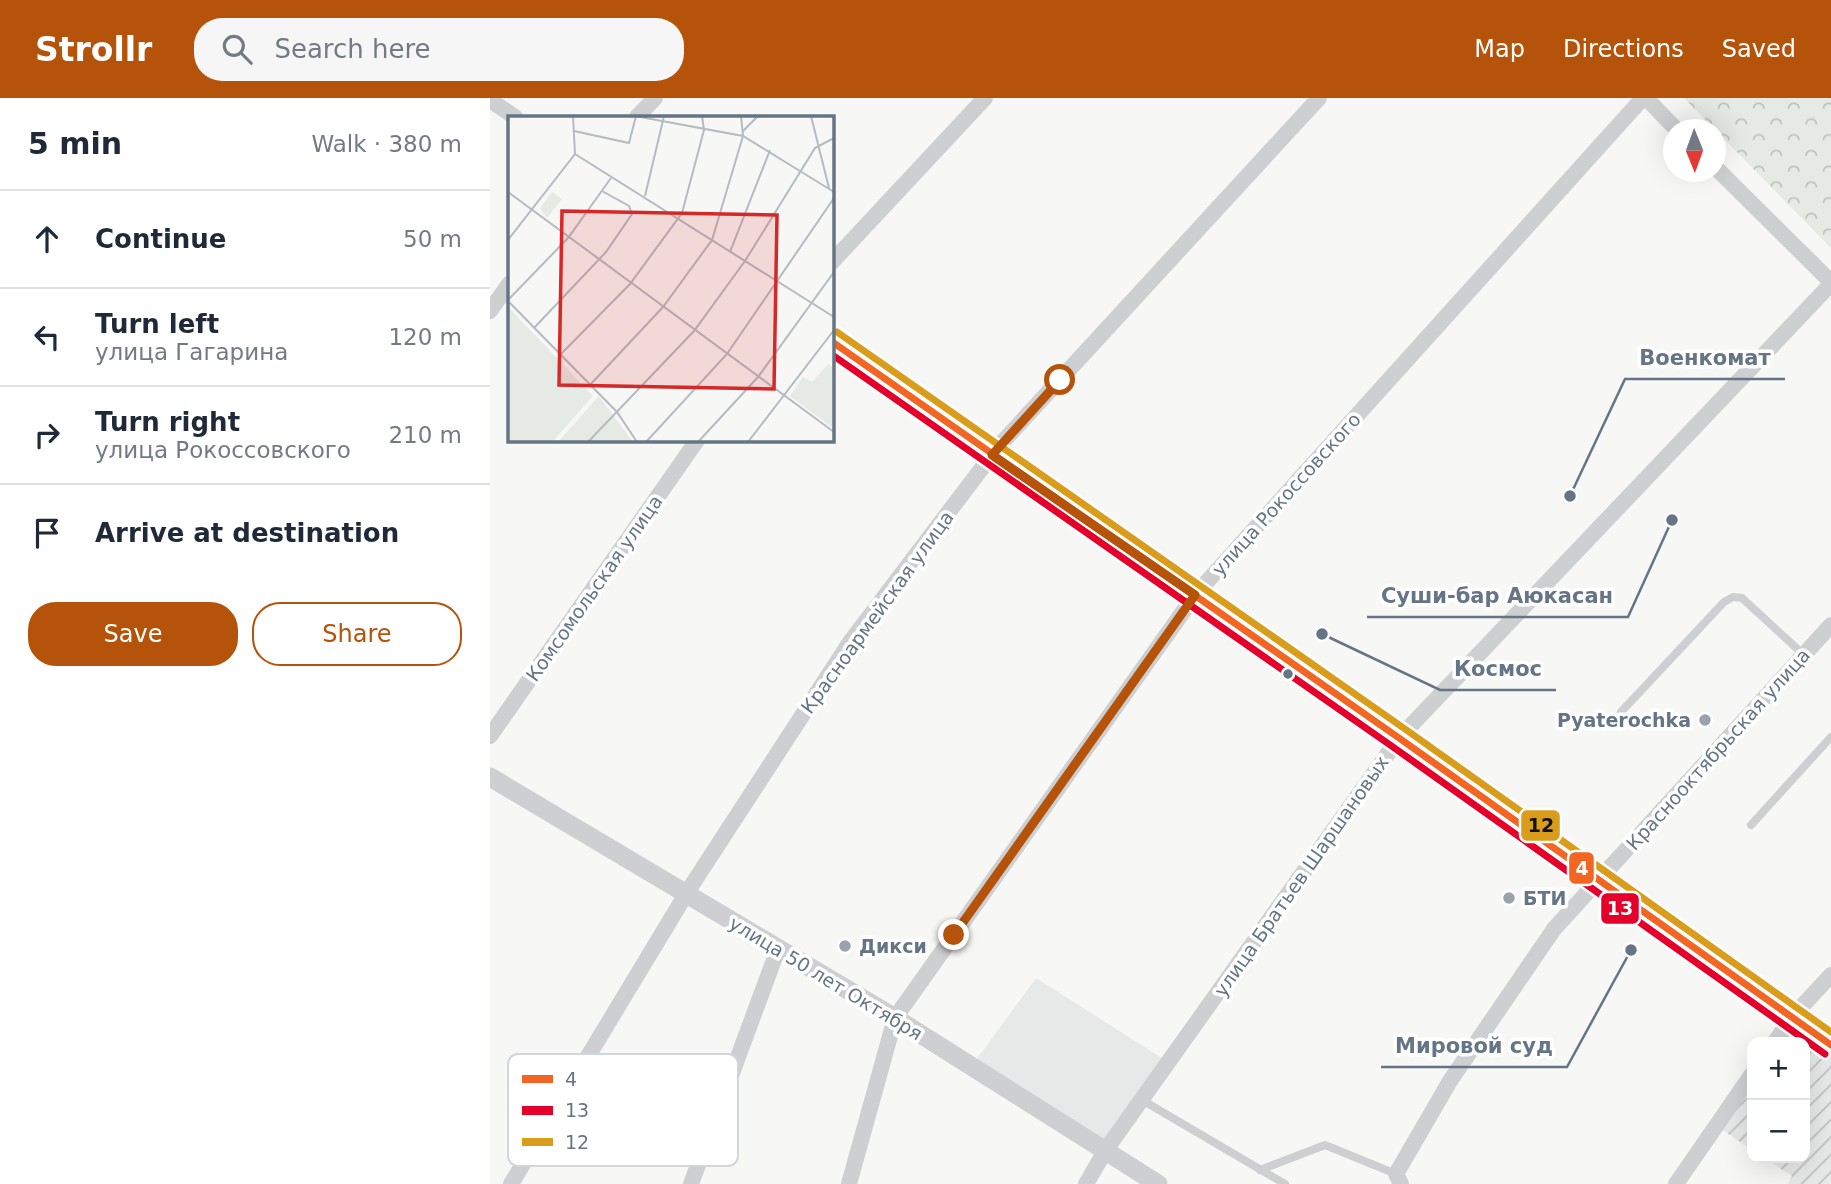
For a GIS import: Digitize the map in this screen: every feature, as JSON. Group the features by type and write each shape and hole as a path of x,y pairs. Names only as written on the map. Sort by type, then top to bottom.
{"street":[{"path":"639,116 655,98"},
{"path":"833,261 985,98"},
{"name":"Красноармейская улица","path":"589,1054 686,894 850,642 992,455 1319,98"},
{"path":"1644,98 1666,119"},
{"name":"улица Рокоссовского","path":"849,1184 895,1018 1195,595 1644,98"},
{"path":"490,100 514,116"},
{"path":"1726,178 1831,283"},
{"name":"улица Братьев Шаршановых","path":"1086,1184 1105,1151 1399,738 1831,283"},
{"path":"490,311 508,285"},
{"path":"833,342 1399,738 1831,1045"},
{"name":"Комсомольская улица","path":"490,736 697,441"},
{"name":"Краснооктябрьская улица","path":"1399,1179 1450,1081 1554,929 1831,625"},
{"name":"улица 50 лет Октября","path":"490,777 895,1018 1158,1184"},
{"path":"738,1057 778,948"},
{"path":"1778,1037 1792,1017 1831,975"},
{"path":"1676,1184 1747,1081"},
{"name":"Красноармейская улица","path":"511,1184 522,1166"},
{"path":"691,1184 698,1166"}],"lane":[{"path":"1621,712 1724,601 1733,597 1742,598 1804,655"},
{"path":"1751,825 1831,737"},
{"path":"1142,1100 1285,1184"},
{"path":"1261,1170 1325,1145 1399,1179"}],"shaded area":[{"path":"1036,978 1168,1062 1105,1151 974,1063"},
{"path":"1791,1020 1831,1048 1831,1184 1788,1184 1792,1176 1772,1163 1810,1163 1810,1037 1779,1037"},
{"path":"1747,1084 1747,1147 1718,1127"}],"green space":[{"path":"1684,98 1831,98 1831,248 1726,141 1726,119 1705,119"}],"transit line":[{"name":"12","path":"837,332 1405,729 1831,1032"},
{"name":"4","path":"833,342 1399,738 1831,1045"},
{"name":"13","path":"833,355 1393,747 1825,1054"}],"place":[{"name":"Военкомат","path":"1570,496"},
{"name":"Суши-бар Аюкасан","path":"1672,520"},
{"name":"Космос","path":"1322,634"},
{"name":"Pyaterochka","path":"1705,720"},
{"name":"БТИ","path":"1509,898"},
{"name":"Дикси","path":"845,946"},
{"name":"Мировой суд","path":"1631,950"}],"route":[{"path":"954,935 1195,595 992,455 1060,380"}]}
